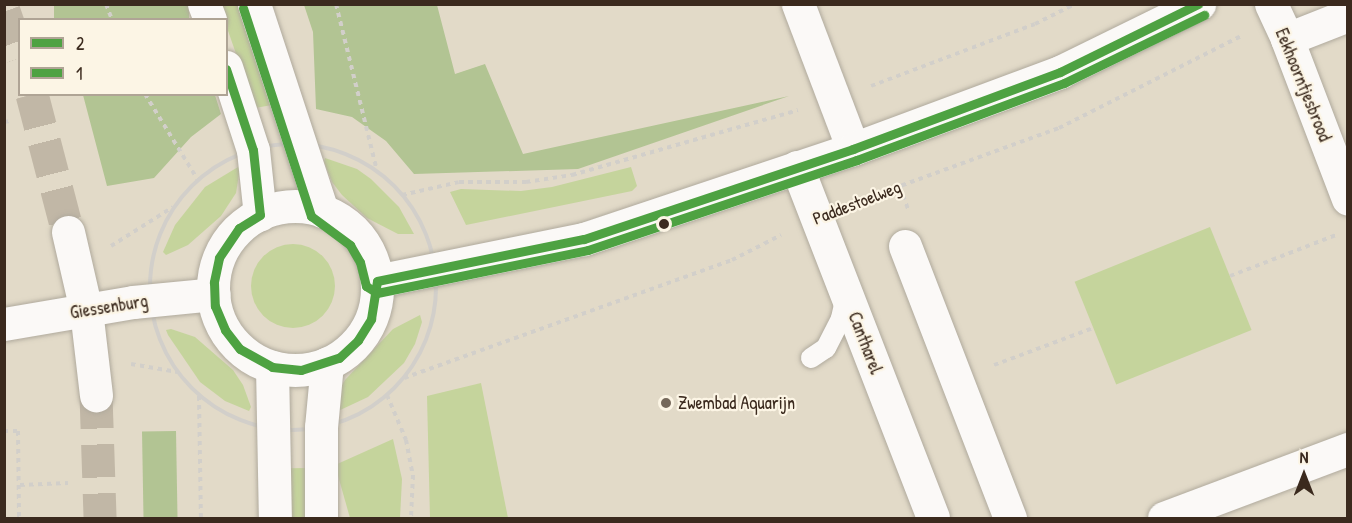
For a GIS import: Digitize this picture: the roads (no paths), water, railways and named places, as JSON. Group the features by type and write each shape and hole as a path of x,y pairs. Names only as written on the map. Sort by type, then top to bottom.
{"street":[{"path":"254,4 322,211"},
{"path":"798,4 853,149"},
{"path":"377,281 584,239 853,149 1060,72 1199,4"},
{"path":"1278,21 1347,15"},
{"name":"Eekhoorntjesbrood","path":"1278,21 1347,199"},
{"path":"228,73 253,150 260,214"},
{"name":"Cantharel","path":"797,167 933,519"},
{"path":"290,207 322,211 342,222 360,237 372,258 377,281 375,306 366,330 350,350 327,363 301,370 273,367 250,356 232,340 219,318 214,294 215,270 225,248 240,228 260,214 290,207"},
{"path":"68,232 86,310 96,396"},
{"path":"905,246 1010,519"},
{"name":"Giessenburg","path":"4,324 86,310 214,294"},
{"path":"321,519 321,427 327,363"},
{"path":"273,367 274,519"},
{"path":"1164,519 1347,449"}],"lane":[{"path":"811,358 826,348 841,318 846,295"}],"tunnel":[{"path":"4,11 18,51"},
{"path":"33,96 68,232"},
{"path":"96,395 100,518"}],"place":[{"name":"Zwembad Aquarijn","path":"666,403"}]}
